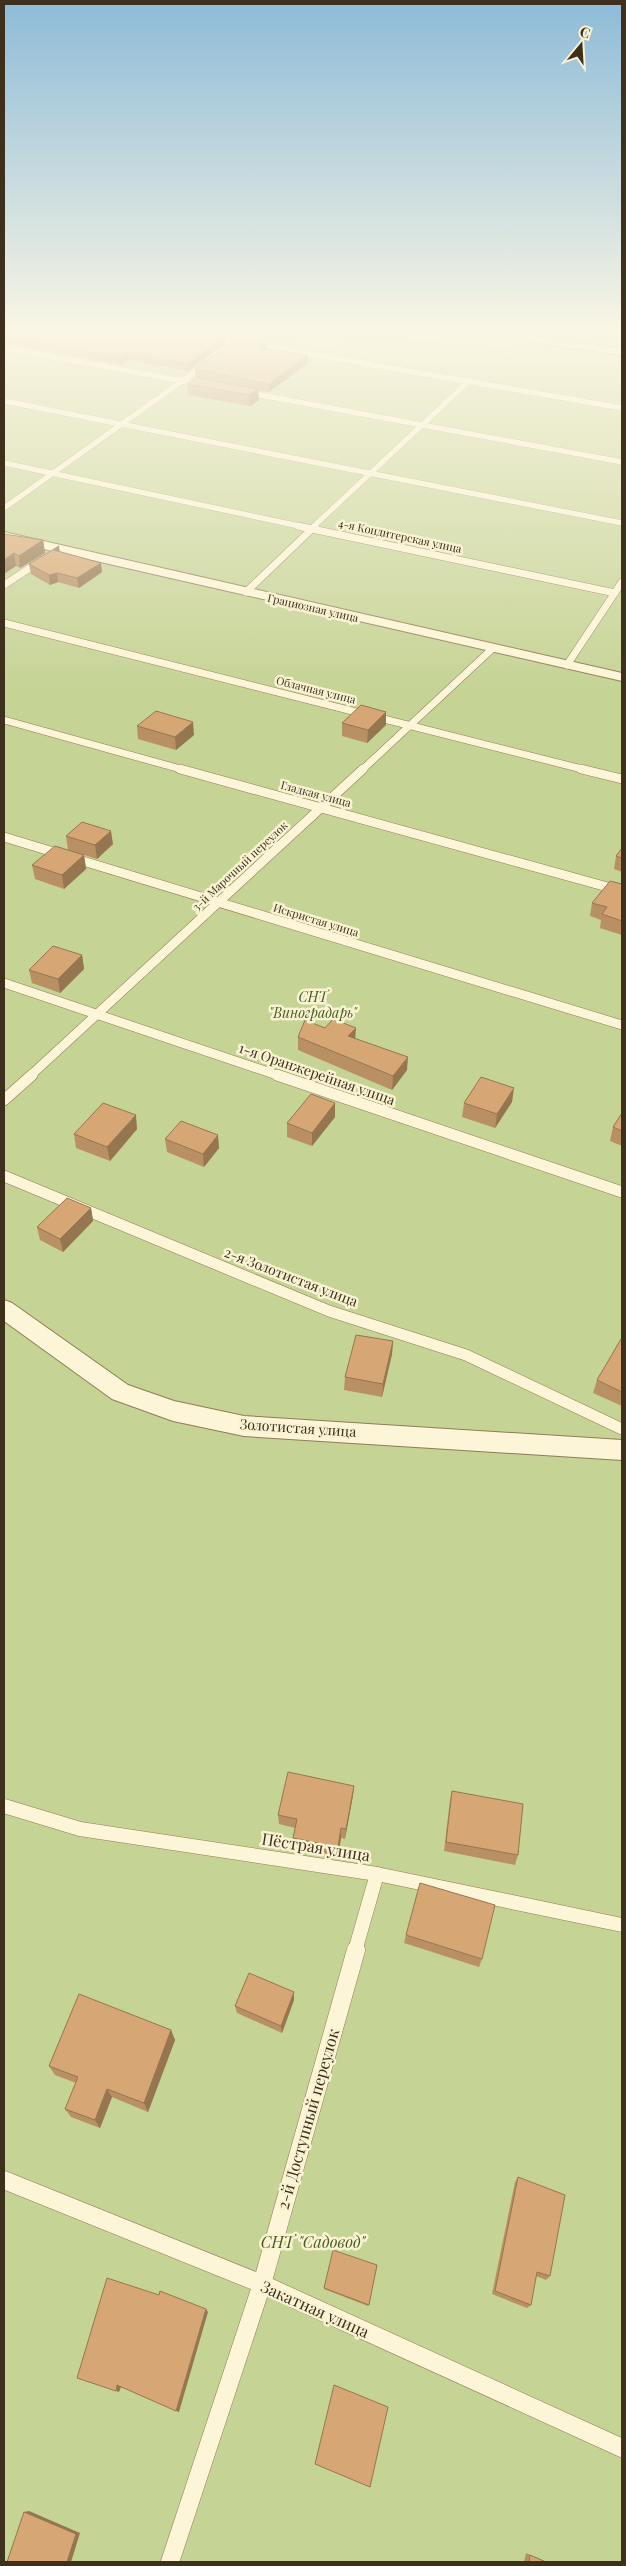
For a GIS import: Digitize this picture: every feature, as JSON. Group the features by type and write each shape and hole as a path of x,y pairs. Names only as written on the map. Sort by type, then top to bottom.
{"street":[{"name":"Грациозная улица","path":"4,536 567,666 622,677"},
{"name":"Золотистая улица","path":"4,1309 120,1392 173,1411 244,1426 622,1450"}],"lane":[{"path":"4,508 79,454"},
{"path":"274,454 622,523"},
{"path":"246,592 389,454"},
{"path":"578,454 622,462"},
{"name":"4-я Кондитерская улица","path":"4,463 615,594"},
{"path":"4,585 60,549"},
{"path":"567,666 622,582"},
{"name":"Облачная улица","path":"4,622 622,779"},
{"name":"3-й Марочный переулок","path":"4,1100 99,1015 319,807 492,648"},
{"name":"Гладкая улица","path":"4,720 622,891"},
{"name":"Искристая улица","path":"4,837 622,1025"},
{"name":"1-я Оранжерейная улица","path":"4,983 622,1192"},
{"name":"2-я Золотистая улица","path":"4,1176 330,1311 397,1331 466,1355 622,1429"},
{"name":"Пёстрая улица","path":"4,1806 80,1829 377,1874 622,1925"},
{"name":"2-й Доступный переулок","path":"170,2562 262,2284 377,1874"},
{"name":"Закатная улица","path":"4,2180 262,2284 622,2448"}],"green space":[{"path":"4,454 622,454 622,2562 4,2562"}],"building":[{"path":"4,534 43,540 19,556 14,553 4,560"},
{"path":"59,546 54,550 101,563 77,578 57,573 49,575 29,564"},
{"path":"361,705 386,712 368,730 342,723"},
{"path":"156,711 193,722 175,737 137,726"},
{"path":"82,822 111,831 95,845 66,836"},
{"path":"55,846 84,855 62,875 32,865"},
{"path":"622,848 622,858 616,856"},
{"path":"610,881 622,884 622,921 602,914 607,907 592,903"},
{"path":"53,946 82,955 58,979 29,970"},
{"path":"333,1019 356,1028 348,1036 408,1057 393,1076 298,1037 305,1020 325,1028"},
{"path":"481,1077 514,1088 497,1114 464,1103"},
{"path":"311,1094 335,1103 312,1133 287,1123"},
{"path":"103,1103 136,1115 107,1147 74,1134"},
{"path":"622,1113 622,1131 613,1127"},
{"path":"181,1121 218,1135 203,1154 165,1139"},
{"path":"67,1198 91,1208 60,1239 37,1227"},
{"path":"356,1335 393,1341 383,1384 345,1377"},
{"path":"622,1339 622,1392 597,1380"},
{"path":"288,1772 354,1786 346,1829 341,1828 338,1847 293,1838 297,1819 278,1815"},
{"path":"452,1791 523,1804 518,1855 446,1842"},
{"path":"420,1883 495,1905 482,1959 406,1935"},
{"path":"249,1973 294,1992 281,2026 235,2006"},
{"path":"79,1994 171,2030 144,2103 107,2089 95,2120 65,2109 78,2077 49,2066"},
{"path":"518,2177 565,2195 550,2276 537,2272 531,2305 495,2291"},
{"path":"333,2250 377,2265 369,2305 324,2288"},
{"path":"107,2278 159,2295 160,2291 206,2309 176,2411 117,2385 116,2391 77,2378"},
{"path":"334,2385 388,2407 370,2487 315,2464"},
{"path":"24,2512 76,2534 67,2562 7,2562"},
{"path":"530,2555 546,2562 529,2562"}],"park label":[{"name":"СНТ \"Виноградарь\"","path":"313,1006"},
{"name":"СНТ \"Садовод\"","path":"313,2242"}]}
